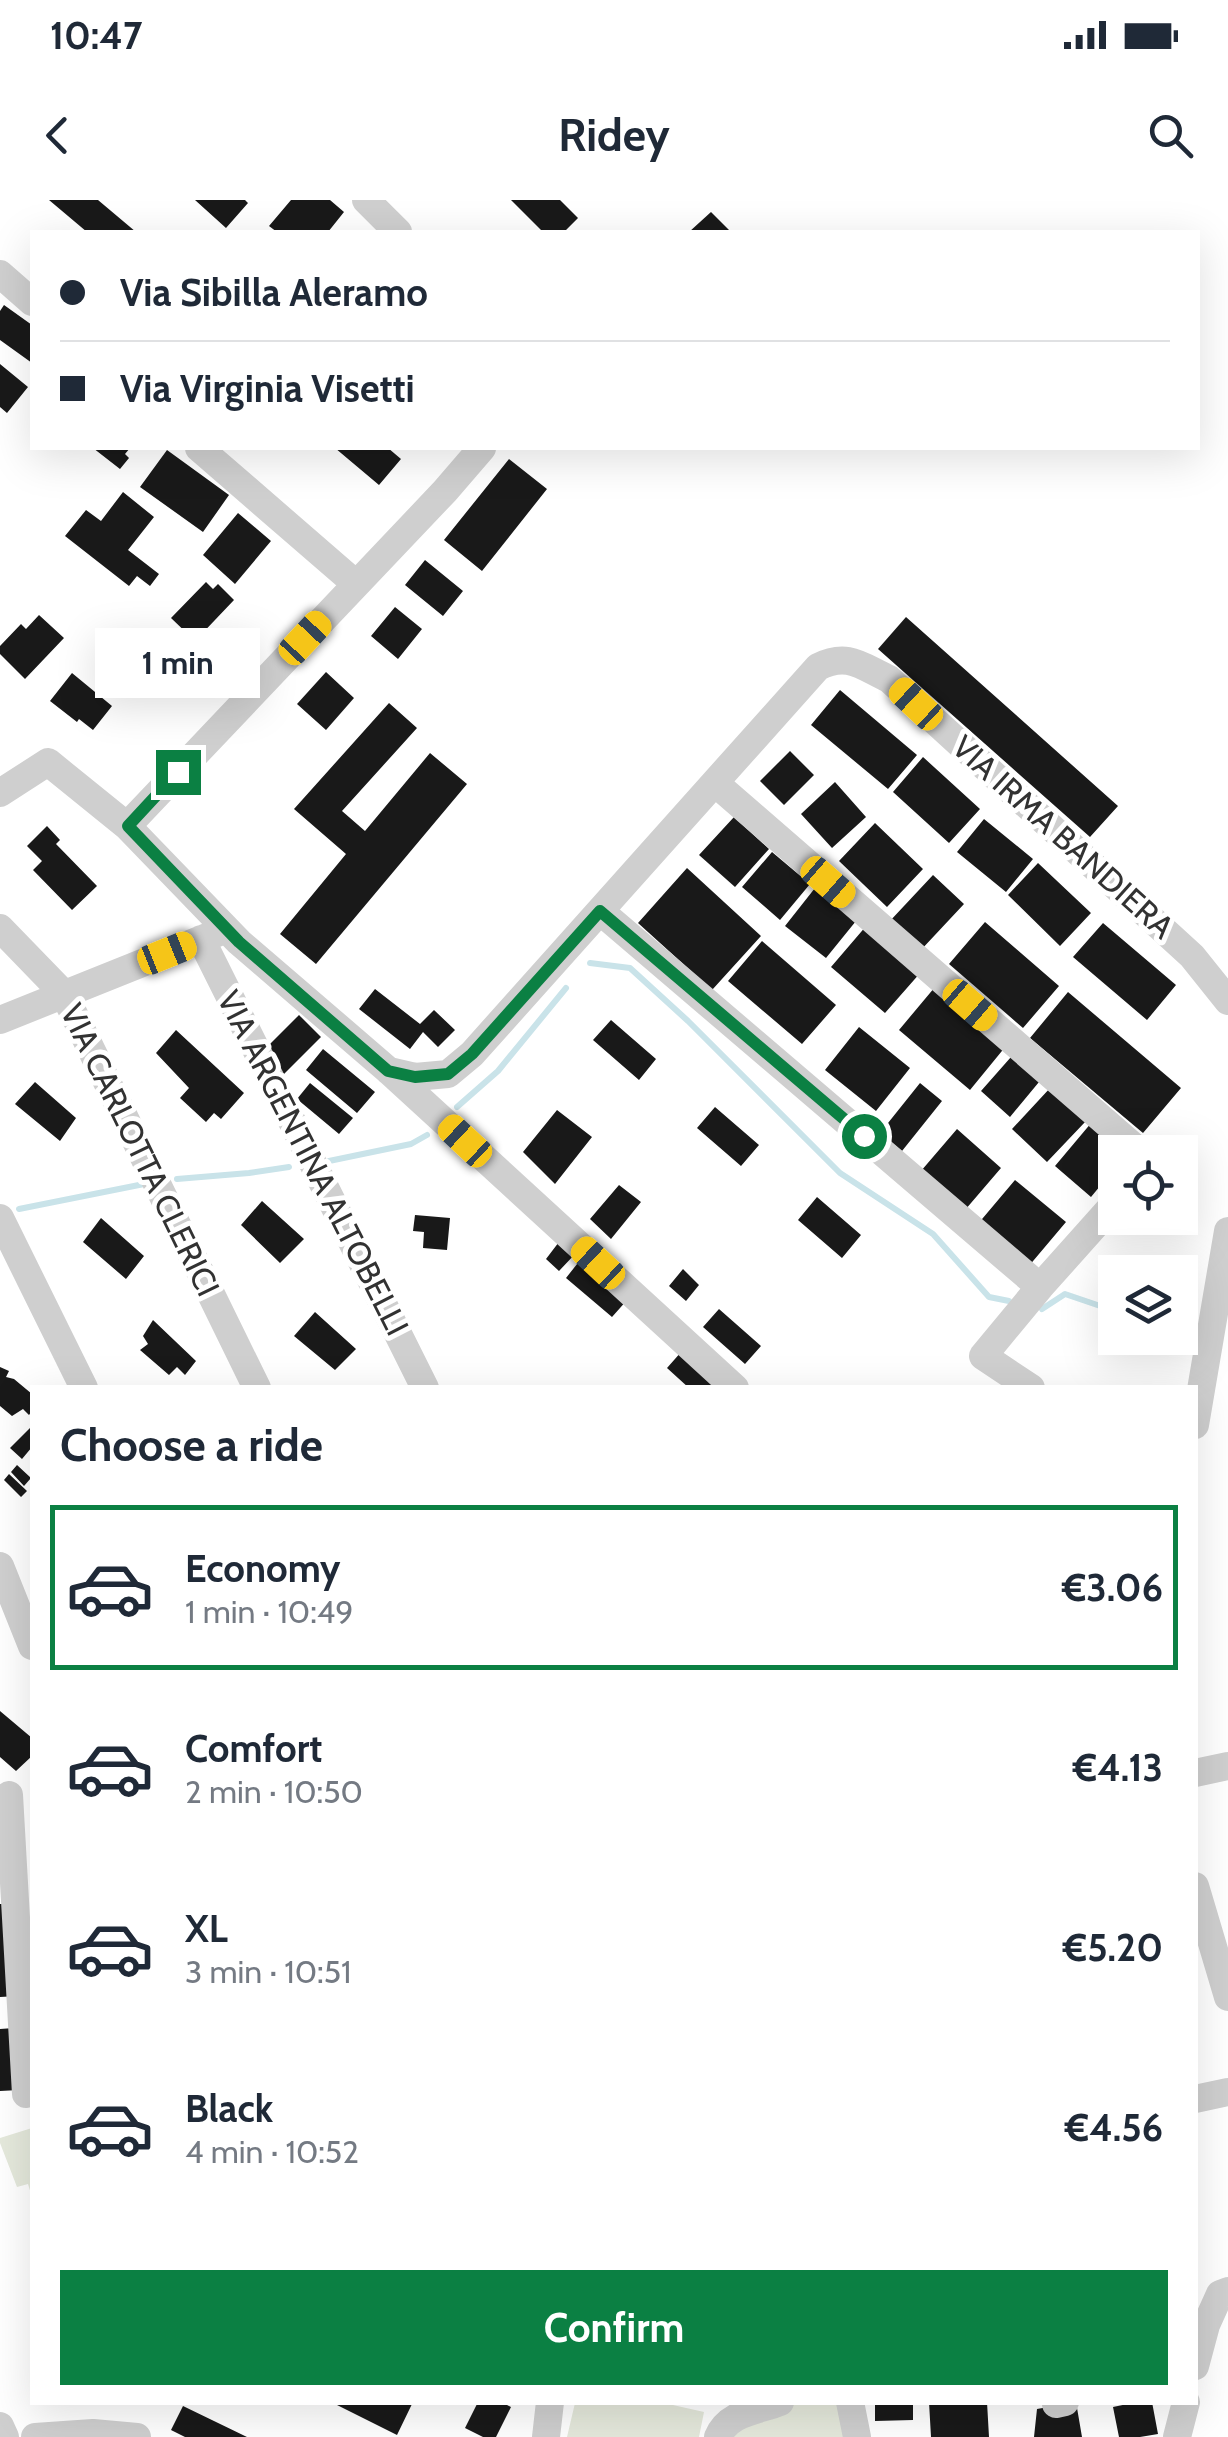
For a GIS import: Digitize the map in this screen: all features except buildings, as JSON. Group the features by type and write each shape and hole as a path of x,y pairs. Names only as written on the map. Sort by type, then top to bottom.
{"street":[{"path":"366,200 396,230"},
{"path":"0,274 30,300"},
{"path":"202,450 356,584"},
{"path":"128,826 480,450"},
{"name":"VIA IRMA BANDIERA","path":"388,1071 415,1077 448,1074 472,1054 818,667 845,658 857,664 880,691 1182,966 1220,992"},
{"path":"0,793 48,762 128,826 214,934 388,1071 732,1385"},
{"path":"715,783 1120,1135"},
{"path":"600,911 1040,1287"},
{"name":"VIA CARLOTTA CLERICI","path":"0,928 64,994 256,1385"},
{"path":"0,1020 214,934"},
{"name":"VIA ARGENTINA ALTOBELLI","path":"214,934 424,1385"},
{"path":"0,1218 83,1385"},
{"path":"1026,1385 983,1356 1098,1222"},
{"path":"1198,1407 1228,1230"},
{"path":"0,1566 30,1641"},
{"path":"1198,1772 1228,1766"},
{"path":"14,1795 26,2094"},
{"path":"1198,1896 1228,1997"},
{"path":"1198,2098 1228,2092"},
{"path":"1201,2327 1220,2294 1228,2291"},
{"path":"546,2437 550,2405"},
{"path":"718,2437 730,2418 771,2405"},
{"path":"851,2405 857,2437"},
{"path":"1177,2437 1185,2405"},
{"path":"0,2426 4,2437"},
{"path":"35,2437 93,2432 137,2437"}],"shaded area":[{"path":"30,2129 30,2190 28,2184 17,2187 0,2138"},
{"path":"575,2405 673,2405 704,2412 699,2437 567,2437"},
{"path":"787,2405 846,2405 853,2437 724,2437"}],"waterway":[{"path":"590,963 630,968 840,1173 933,1234 989,1297 1009,1301"},
{"path":"457,1107 498,1071 566,988"},
{"path":"329,1161 411,1144 427,1135"},
{"path":"177,1179 289,1167"},
{"path":"19,1209 144,1184"},
{"path":"1042,1309 1065,1294 1098,1305"}],"route":[{"path":"178,772 128,826 239,942 388,1071 415,1077 448,1074 472,1054 600,911 864,1136"}]}
